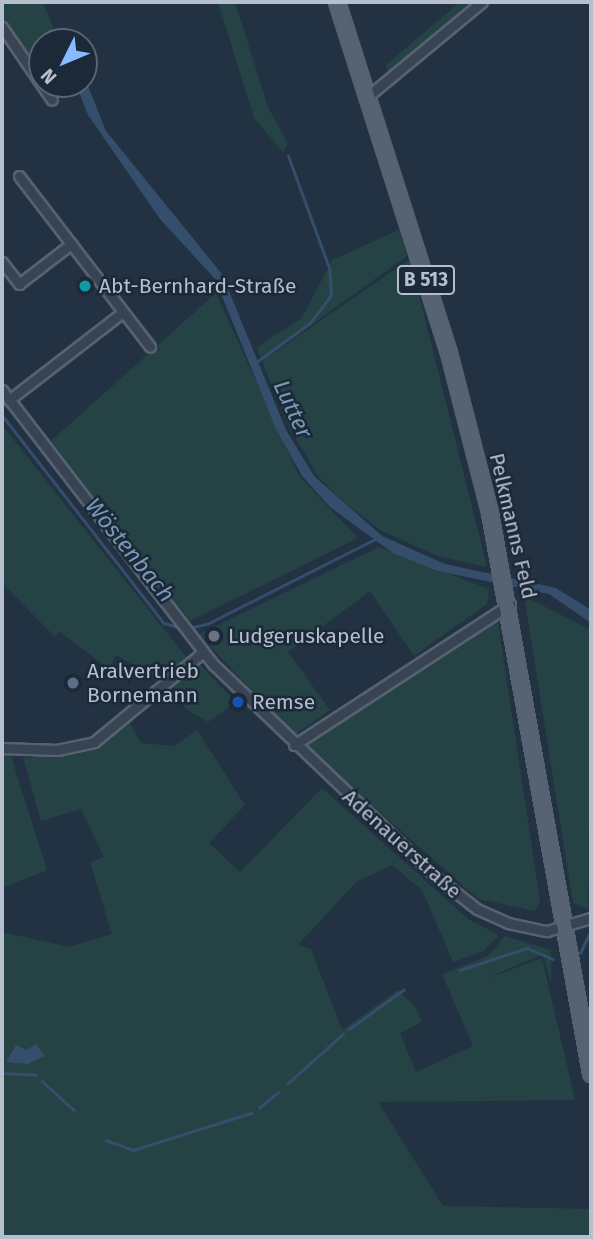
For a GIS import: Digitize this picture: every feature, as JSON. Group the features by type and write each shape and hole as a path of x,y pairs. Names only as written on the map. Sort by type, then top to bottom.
{"main road":[{"name":"Pelkmanns Feld","path":"337,2 449,353 501,562 562,928 591,1074"}],"street":[{"path":"367,97 482,2"},
{"path":"2,27 52,100"},
{"path":"19,176 150,347"},
{"path":"2,261 19,284 71,244"},
{"path":"9,400 123,312"},
{"name":"Adenauerstraße","path":"2,390 203,652 294,745 460,898 508,923 562,928"},
{"path":"294,745 508,599"},
{"path":"2,748 57,751 94,742 203,652"},
{"path":"562,928 591,918"}],"green space":[{"path":"2,2 43,2 53,28 28,28 28,57 2,19"},
{"path":"218,2 235,2 268,107 288,144 283,152 254,118"},
{"path":"460,2 492,2 393,84 386,65"},
{"path":"399,230 407,256 261,361 257,347 302,318 332,260"},
{"path":"410,259 487,567 437,556 380,530 345,503 318,476 290,429 262,361"},
{"path":"216,293 299,476 358,538 190,621 51,441"},
{"path":"2,425 186,657 162,682 116,655 109,669 59,631 55,637 2,583"},
{"path":"379,547 489,589 487,604 414,656 370,591 288,652 330,710 293,736 199,634"},
{"path":"524,596 591,630 588,909 573,903"},
{"path":"497,615 540,901 535,911 478,899 305,746"},
{"path":"199,664 236,702 208,722 186,709 172,684"},
{"path":"130,723 141,743 175,746 197,730 245,805 209,843 240,872 322,788 468,919 499,935 484,951 453,962 422,890 392,865 356,882 298,945 311,949 342,1030 398,990 415,1007 422,1022 400,1033 416,1072 473,1046 442,974 488,956 505,936 551,950 551,983 543,954 483,980 542,958 575,1100 378,1102 443,1206 591,1209 591,1237 2,1237 2,932 69,947 112,934 90,862 104,857 81,809 41,821 23,757 76,753"},
{"path":"10,753 47,870 2,888 2,754"}],"water":[{"path":"81,98 93,98 106,131 222,274 286,430 314,476 382,536 445,564 556,588 591,610 591,623 549,594 438,571 393,553 331,508 302,476 276,429 215,279 160,219 88,115"},
{"path":"36,1044 45,1056 28,1064 6,1062 16,1045 26,1050"}],"waterway":[{"path":"255,363 310,323 331,295 329,268 288,156"},
{"name":"Wöstenbach","path":"2,415 164,623 182,628"},
{"name":"Wöstenbach","path":"189,628 207,624 375,539"},
{"path":"580,953 591,930"},
{"path":"460,970 527,948 553,959"},
{"path":"349,1029 403,990"},
{"path":"287,1084 343,1034"},
{"path":"2,1073 36,1075"},
{"path":"42,1081 74,1110"},
{"path":"259,1108 278,1092"},
{"path":"106,1140 133,1150 251,1113"}],"place":[{"name":"Abt-Bernhard-Straße","path":"85,286"},
{"name":"Ludgeruskapelle","path":"214,636"},
{"name":"Aralvertrieb Bornemann","path":"73,683"},
{"name":"Remse","path":"238,702"}],"water label":[{"name":"Lutter","path":"293,409"}]}
